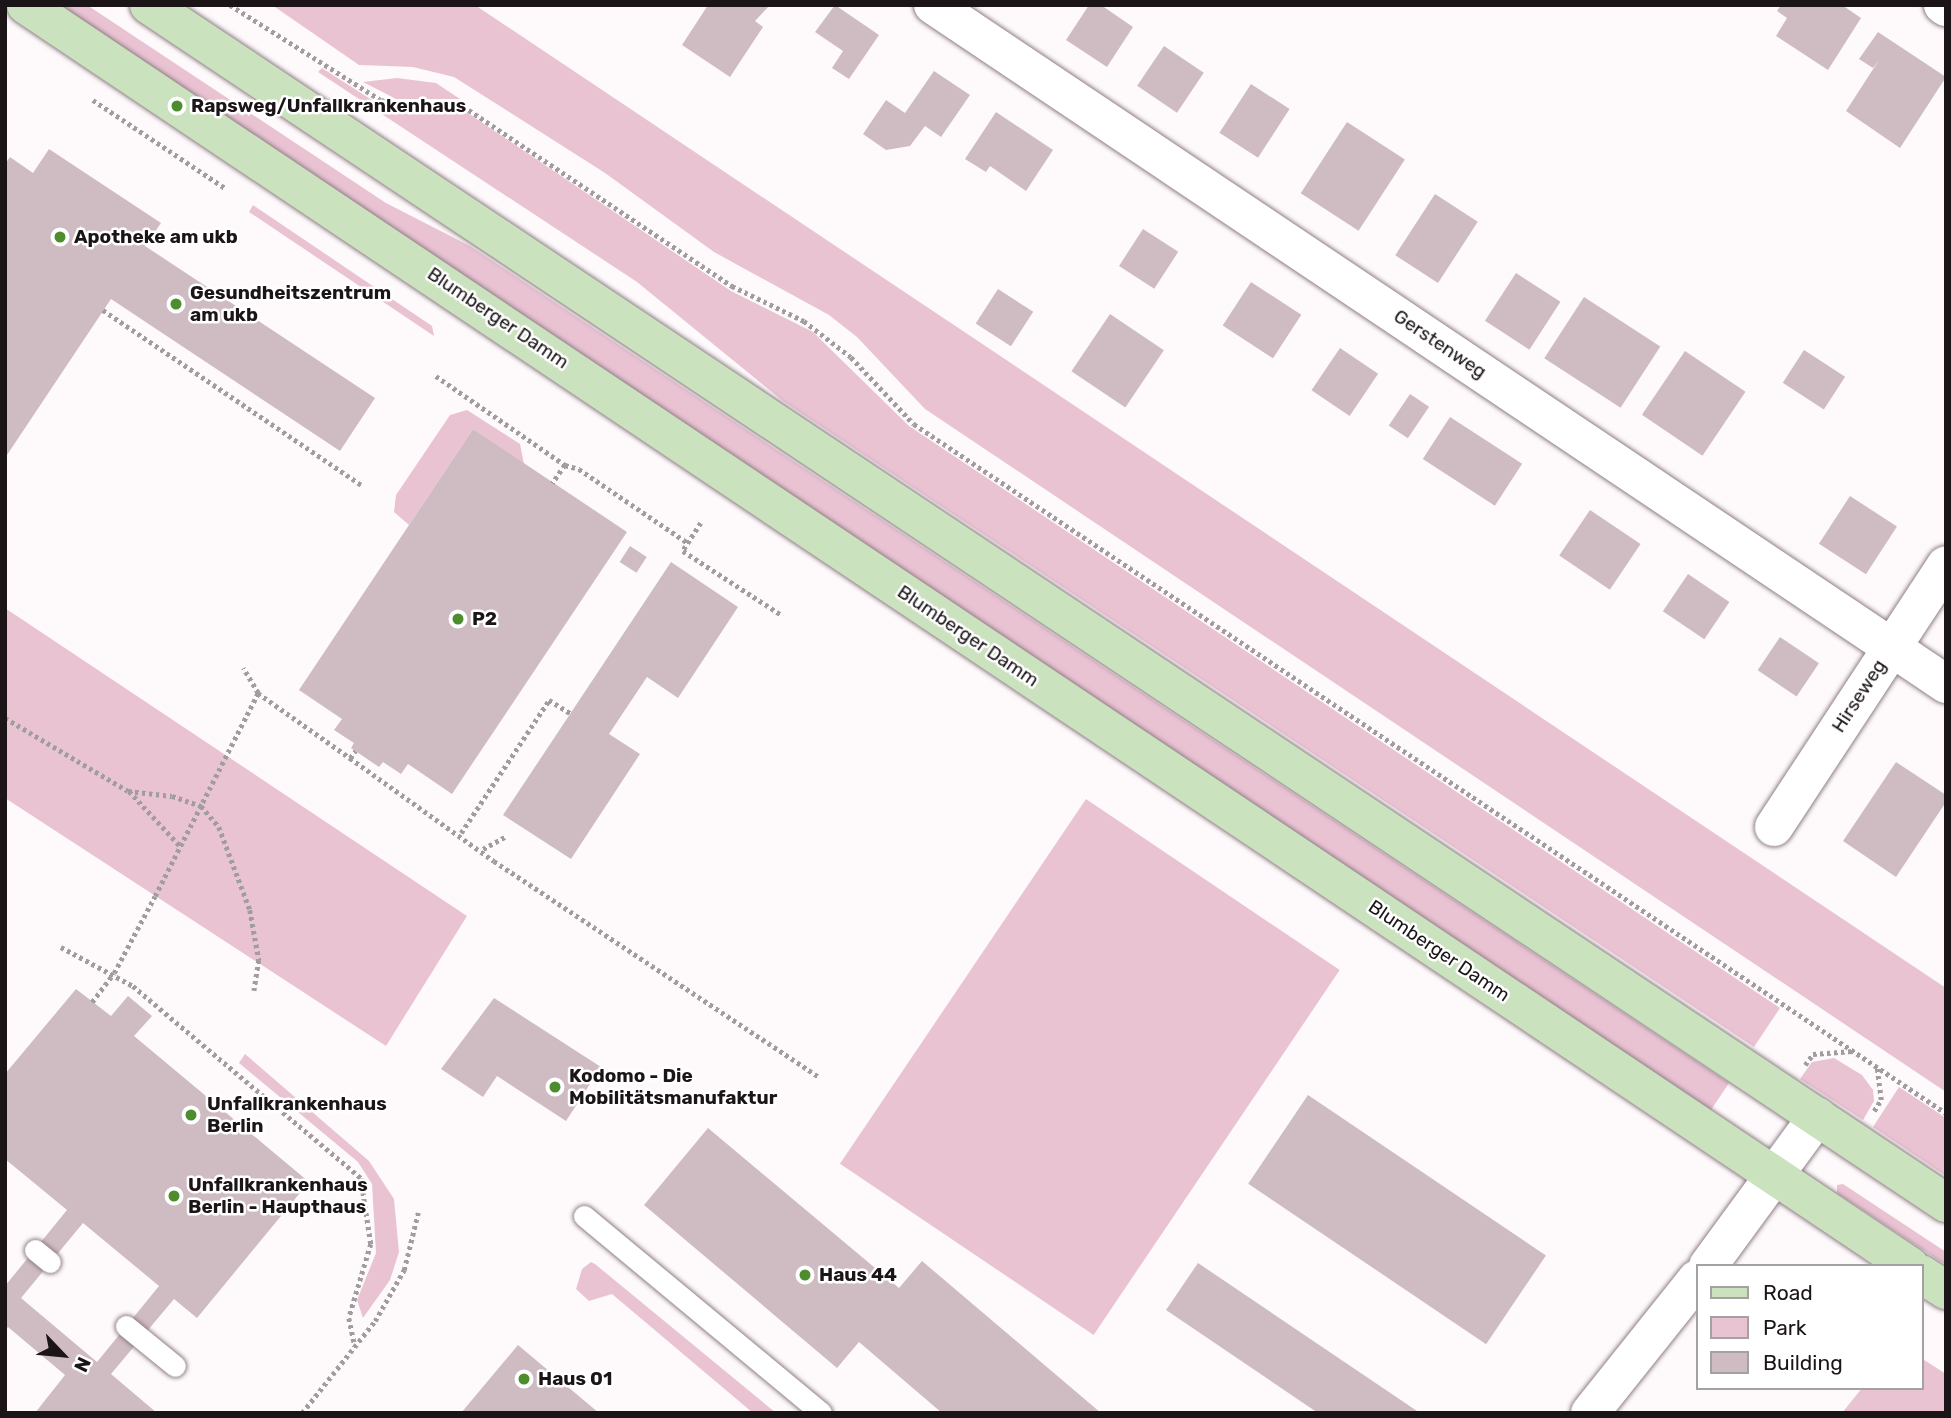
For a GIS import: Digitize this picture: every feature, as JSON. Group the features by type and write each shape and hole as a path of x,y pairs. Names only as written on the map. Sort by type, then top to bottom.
{"main road":[{"name":"Blumberger Damm","path":"26,5 1907,1264"},
{"path":"149,5 1946,1203"},
{"path":"1923,1274 1946,1290"}],"street":[{"name":"Gerstenweg","path":"933,5 1946,684"},
{"name":"Hirseweg","path":"1774,827 1946,565"},
{"path":"1710,1264 1777,1177 1817,1117"},
{"path":"1590,1413 1696,1280"}],"lane":[{"path":"584,1216 821,1413"},
{"path":"126,1326 175,1366"}],"path":[{"path":"230,5 381,100 397,105 463,106 732,286 804,321 851,357 914,424 1946,1113"},
{"path":"103,310 363,486"},
{"path":"436,376 565,465 579,469 688,543"},
{"path":"553,483 565,465"},
{"path":"701,523 683,551 783,616"},
{"path":"243,668 258,693 461,833 494,861 820,1077"},
{"path":"92,1002 114,973 181,848 258,693"},
{"path":"461,833 549,700 571,714"},
{"path":"5,718 128,791 181,848"},
{"path":"350,758 355,751"},
{"path":"128,791 172,796 201,806 219,827 250,910 259,960 254,991"},
{"path":"483,849 505,837"},
{"path":"61,947 114,973 361,1178 371,1244 349,1318 355,1346"},
{"path":"1797,1077 1812,1054 1853,1051"},
{"path":"1867,1121 1881,1100 1877,1066"},
{"path":"302,1413 355,1346 404,1270 418,1213"}],"green space":[{"path":"59,5 87,5 386,203 470,246 1729,1083 1711,1110"},
{"path":"272,5 475,5 1946,988 1946,1092 925,409 857,337 829,315 714,252 605,173 454,77 413,67 359,65"},
{"path":"322,68 386,109 468,113 731,291 813,332 909,426 1780,1008 1754,1047 783,401 637,282 318,72"},
{"path":"397,78 436,83 460,99 396,99 363,82"},
{"path":"253,205 432,326 434,336 249,212"},
{"path":"467,410 520,444 524,464 473,429 409,525 394,512 396,495 450,415"},
{"path":"5,608 467,916 386,1046 5,798"},
{"path":"1086,799 1340,970 1094,1335 840,1164"},
{"path":"245,1054 369,1161 394,1199 399,1252 390,1280 363,1318 357,1300 376,1253 372,1184 358,1162 239,1063"},
{"path":"1834,1058 1862,1075 1873,1090 1874,1101 1863,1120 1800,1079 1812,1062"},
{"path":"1899,1087 1946,1118 1946,1176 1873,1127"},
{"path":"1843,1184 1946,1252 1946,1265 1837,1193 1837,1185"},
{"path":"591,1262 776,1413 753,1413 612,1294 589,1301 576,1289 582,1269"},
{"path":"1923,1359 1946,1374 1946,1413 1842,1413 1860,1390 1923,1390"}],"building":[{"path":"708,5 770,5 755,21 763,27 730,77 682,45"},
{"path":"835,5 879,35 849,79 832,68 843,51 815,32"},
{"path":"1089,5 1101,5 1133,27 1107,67 1066,40"},
{"path":"1781,5 1842,5 1861,18 1828,70 1776,36 1787,18 1777,11"},
{"path":"1878,32 1946,77 1900,148 1846,111 1879,60 1873,68 1859,59"},
{"path":"1164,46 1204,73 1177,113 1137,86"},
{"path":"934,71 970,95 941,137 925,126 910,146 886,150 863,134 886,100 905,113"},
{"path":"1251,84 1290,109 1258,158 1219,133"},
{"path":"996,112 1053,150 1026,191 990,166 986,172 965,159"},
{"path":"1347,122 1405,160 1359,231 1301,193"},
{"name":"Gesundheitszentrum am ukb","path":"49,149 161,223 145,246 375,398 340,451 111,299 5,458 5,164 10,157 33,173"},
{"path":"1435,194 1478,222 1438,283 1395,255"},
{"path":"1143,229 1178,252 1154,289 1119,266"},
{"path":"1516,273 1560,302 1529,350 1485,321"},
{"path":"1251,282 1301,315 1273,358 1223,326"},
{"path":"998,289 1033,312 1011,346 976,323"},
{"path":"1584,297 1660,347 1621,408 1544,358"},
{"path":"1110,314 1164,350 1125,408 1071,371"},
{"path":"1340,348 1378,374 1350,416 1311,390"},
{"path":"1804,350 1845,377 1824,409 1783,383"},
{"path":"1685,351 1746,392 1702,456 1642,415"},
{"path":"1410,394 1429,407 1408,438 1389,426"},
{"path":"1450,417 1522,464 1495,506 1423,459"},
{"name":"P2","path":"473,429 627,532 452,794 408,764 401,774 383,762 379,767 351,748 354,743 334,730 342,719 299,690"},
{"path":"1850,496 1897,526 1866,574 1819,544"},
{"path":"1590,510 1641,544 1610,590 1559,556"},
{"path":"630,546 647,557 636,573 620,562"},
{"path":"671,562 738,607 678,698 647,677 609,734 640,754 571,859 503,815"},
{"path":"1688,574 1729,602 1704,639 1663,611"},
{"path":"1780,637 1819,663 1797,696 1758,670"},
{"path":"1896,762 1946,795 1946,802 1896,877 1843,841"},
{"name":"Unfallkrankenhaus Berlin - Haupthaus","path":"76,989 111,1016 128,996 152,1016 134,1036 309,1182 197,1318 174,1299 111,1374 157,1413 35,1413 65,1375 8,1327 5,1331 5,1286 67,1210 5,1159 5,1074","holes":["83,1223 159,1286 97,1362 21,1298"]},
{"path":"494,998 601,1067 566,1121 497,1076 483,1097 441,1069"},
{"path":"1308,1095 1546,1255 1486,1344 1248,1184"},
{"name":"Haus 44","path":"708,1128 899,1288 922,1261 1101,1413 942,1413 859,1342 837,1368 644,1205"},
{"path":"1198,1263 1420,1413 1318,1413 1166,1310"},
{"name":"Haus 01","path":"518,1345 599,1413 461,1413"}],"place":[{"name":"Rapsweg/Unfallkrankenhaus","path":"177,106"},
{"name":"Apotheke am ukb","path":"60,237"},
{"name":"Gesundheitszentrum am ukb","path":"176,304"},
{"name":"P2","path":"458,619"},
{"name":"Kodomo - Die Mobilitätsmanufaktur","path":"555,1087"},
{"name":"Unfallkrankenhaus Berlin","path":"191,1115"},
{"name":"Unfallkrankenhaus Berlin - Haupthaus","path":"174,1196"},
{"name":"Haus 44","path":"805,1275"},
{"name":"Haus 01","path":"524,1379"}]}
